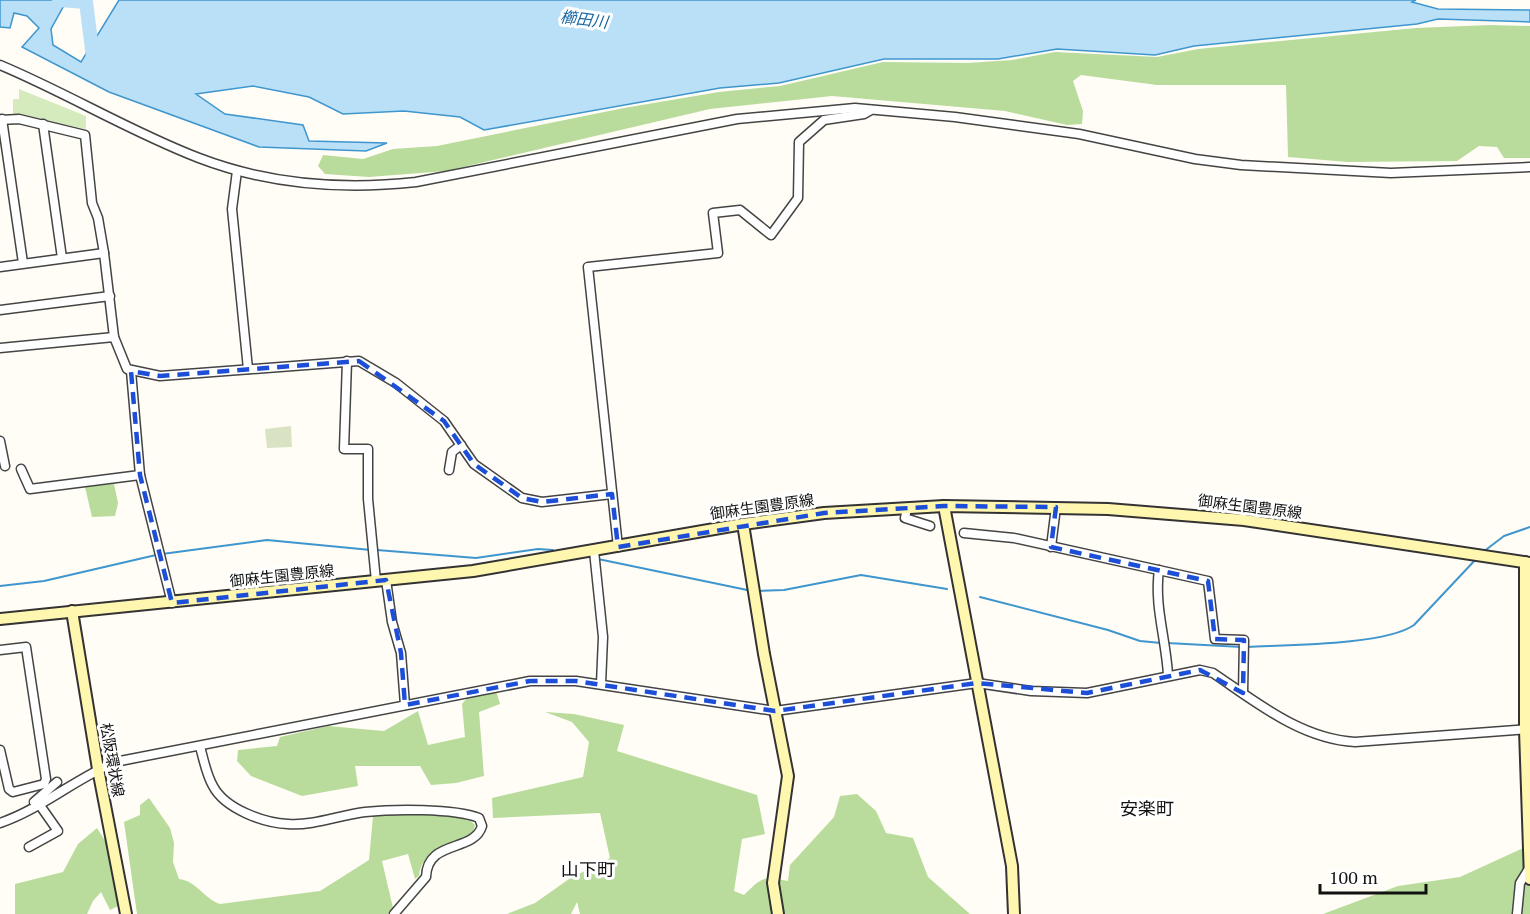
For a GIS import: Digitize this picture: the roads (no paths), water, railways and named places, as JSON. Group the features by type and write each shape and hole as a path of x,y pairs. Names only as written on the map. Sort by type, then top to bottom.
{"main road":[{"name":"御麻生園豊原線","path":"0,619 473,571 743,524 824,513 944,506 1056,507 1244,520 1527,562"},
{"path":"944,506 1012,866 1014,914"},
{"path":"743,524 788,776 773,883 778,914"},
{"path":"1527,562 1529,872"},
{"name":"松阪環状線","path":"72,611 98,769 126,914"}],"street":[{"path":"0,65 177,149 237,171 312,184 390,185 429,180 737,118 803,111 873,109 1090,136 1195,159 1241,165 1391,173 1530,167"},
{"path":"618,547 588,267 718,253 713,213 740,210 771,235 798,198 799,142 824,120 864,114 873,109"},
{"path":"23,263 1,119 19,119 85,135 92,203 98,218 104,253 114,337 124,365 131,371 160,376 347,361 363,363 396,383 449,426 474,464 529,502 612,494"},
{"path":"43,124 62,258"},
{"path":"237,171 232,209 248,369"},
{"path":"0,267 104,253"},
{"path":"0,310 110,296"},
{"path":"0,348 114,337"},
{"path":"347,361 344,449 368,449 374,555 401,653 405,705"},
{"path":"131,371 140,475 172,603"},
{"path":"0,441 5,466"},
{"path":"449,470 452,452 461,445"},
{"path":"21,469 30,489 140,475"},
{"path":"1052,548 1056,507"},
{"path":"907,508 905,518 930,526"},
{"path":"964,533 1014,538 1208,581 1215,639 1244,640 1243,693"},
{"path":"594,551 603,637 601,684"},
{"path":"1159,570 1158,609 1166,647 1168,675"},
{"path":"0,650 26,647 46,779 44,783 30,789 13,792 9,789 0,750"},
{"path":"0,823 115,762 530,681 576,681 601,684 775,711 977,683 1074,694 1108,690 1168,675 1205,671 1305,730 1344,741 1527,730"},
{"path":"200,747 207,775 218,793 241,811 282,823 307,822 366,812 414,810 479,818 482,826 477,835 431,857 427,864 426,877 394,914"},
{"path":"36,804 57,782"},
{"path":"29,847 58,831 36,804 30,789"},
{"path":"1517,914 1520,883 1529,872"}],"water":[{"path":"0,0 67,0 51,29 53,45 81,62 119,0 1416,0 1412,2 1438,9 1530,10 1530,22 1438,19 1417,24 1194,46 1155,55 1057,49 998,59 884,59 779,83 720,88 484,130 460,117 404,111 343,114 309,97 253,86 196,94 225,114 303,125 309,141 387,143 366,151 259,147 109,92 22,47 39,28 27,16 14,13 10,28 0,27"}],"waterway":[{"name":"櫛田川","path":"59,0 86,2 94,65"},
{"path":"1483,552 1504,536 1530,527"},
{"path":"162,554 267,540 371,550"},
{"path":"377,550 476,558 538,549 553,550"},
{"path":"0,586 44,581 156,555"},
{"path":"1248,647 1335,643 1382,637 1400,632 1414,625 1477,558"},
{"path":"598,559 752,591"},
{"path":"757,591 784,590 861,575 947,589"},
{"path":"980,597 1108,630 1140,641 1161,643"},
{"path":"1167,643 1242,647"}],"district":[{"name":"安楽町","path":"1147,809"},
{"name":"山下町","path":"588,870"}]}
